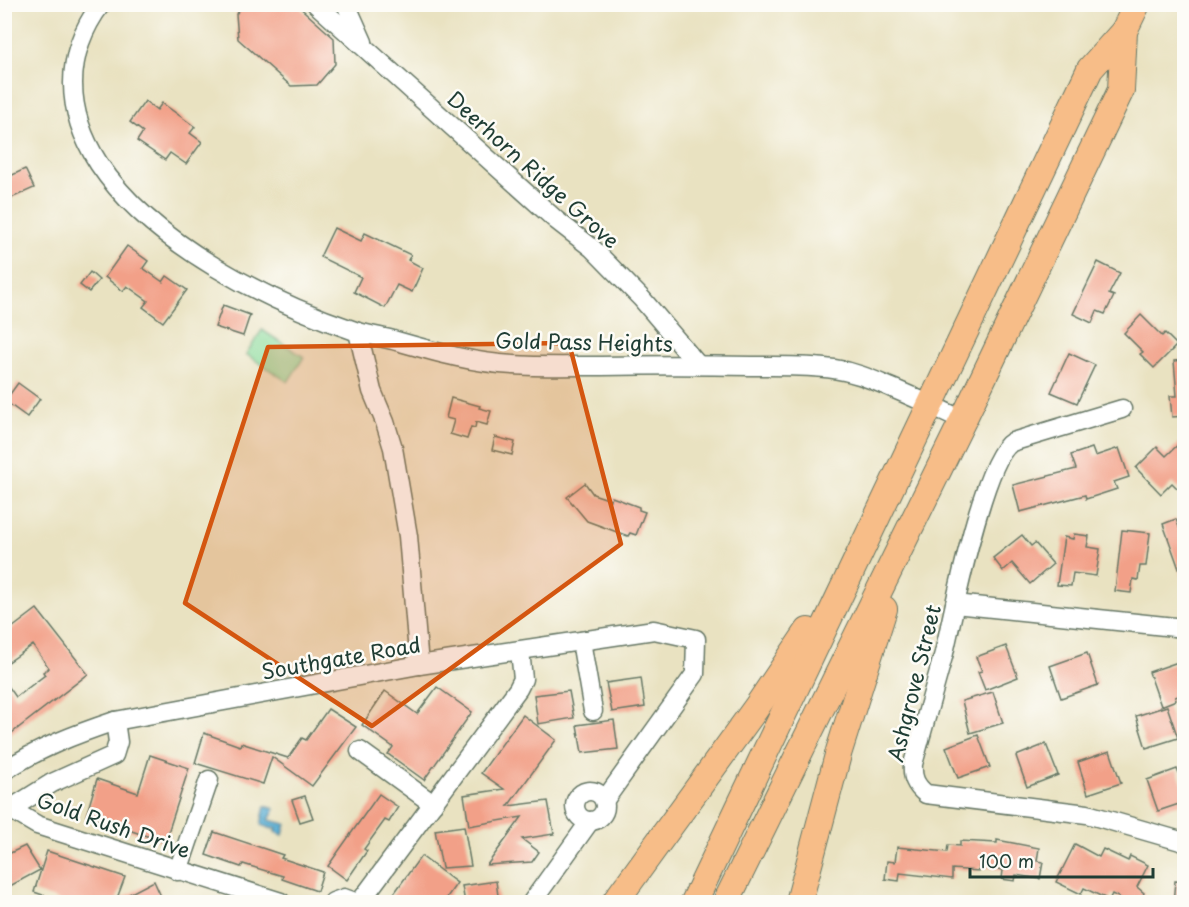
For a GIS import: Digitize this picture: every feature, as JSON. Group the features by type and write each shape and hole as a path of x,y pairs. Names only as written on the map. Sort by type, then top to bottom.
{"highway":[{"path":"694,903 1090,69 1124,31 1137,4"},
{"path":"726,903 963,420 1121,90 1124,31"},
{"path":"799,903 839,751 861,678 884,611 951,444"},
{"path":"615,903 786,666 880,512"}],"street":[{"name":"Gold Pass Heights","path":"101,4 77,46 72,71 73,94 78,119 86,141 105,173 135,206 189,250 215,268 282,303 358,332 428,350 511,365 811,366 834,369 867,377 963,420"},
{"path":"316,4 365,46"},
{"name":"Deerhorn Ridge Grove","path":"346,4 365,46 550,214 592,248 642,298 698,365"},
{"path":"358,332 372,391 393,448 408,537 419,665"},
{"name":"Ashgrove Street","path":"1122,409 1012,442 1002,450 991,473 972,535 913,764 913,773 918,788 926,794 1087,814 1185,843"},
{"path":"955,604 1185,628"},
{"name":"Southgate Road","path":"4,771 34,753 68,737 115,721 419,665 654,630 696,639 695,674 604,801"},
{"path":"581,641 593,711"},
{"path":"360,903 518,689 523,679 520,651"},
{"name":"Gold Rush Drive","path":"7,811 52,783 114,755 118,742 115,721"},
{"path":"360,751 433,804"},
{"path":"178,871 209,780"},
{"path":"584,792 597,792 604,801 603,813 596,820 581,818 574,808 577,798 584,792"},
{"name":"Gold Rush Drive","path":"7,811 37,825 281,903"},
{"path":"532,903 590,821"},
{"path":"333,903 344,898 355,903"}],"highlighted area":[{"path":"569,343 621,544 372,726 185,603 268,347"}],"green space":[{"path":"262,330 304,357 288,382 246,354"}],"water":[{"path":"265,806 275,809 269,820 286,824 283,835 275,832 277,828 261,825"}],"building":[{"path":"244,4 296,4 334,38 335,64 317,85 291,86 238,39 236,14"},
{"path":"145,101 157,110 162,103 195,127 190,133 202,142 186,164 170,153 165,160 137,141 143,132 130,122"},
{"path":"25,169 34,188 7,200 4,194 4,179"},
{"path":"334,228 361,241 365,233 411,255 408,260 423,268 412,292 397,285 385,308 354,292 361,277 320,257"},
{"path":"127,246 148,261 143,268 163,282 167,276 187,290 163,322 143,307 148,301 127,286 123,291 105,277"},
{"path":"1098,262 1120,273 1109,294 1114,296 1105,314 1097,311 1092,323 1073,314"},
{"path":"90,272 99,280 89,292 80,285"},
{"path":"223,305 250,315 243,336 215,327"},
{"path":"1141,315 1162,336 1165,333 1177,345 1154,368 1140,354 1143,352 1124,333"},
{"path":"1069,353 1095,365 1077,403 1051,392"},
{"path":"1185,360 1185,416 1172,417 1170,396 1177,396 1174,361"},
{"path":"18,383 40,399 27,417 5,401"},
{"path":"451,398 491,411 487,425 476,422 475,428 471,427 467,439 450,434 454,420 446,418"},
{"path":"495,437 515,442 512,455 492,450"},
{"path":"1185,438 1185,482 1178,489 1172,483 1161,494 1136,468 1157,447 1166,456"},
{"path":"1092,448 1095,456 1119,448 1129,477 1114,482 1117,489 1086,499 1085,495 1020,512 1013,485 1076,469 1071,455"},
{"path":"585,483 593,494 611,500 612,497 639,507 639,510 645,512 636,535 630,533 628,536 587,521 567,497"},
{"path":"1176,519 1181,532 1185,531 1185,580 1183,580 1163,524"},
{"path":"1122,530 1150,533 1146,566 1140,566 1138,580 1133,579 1131,593 1115,591"},
{"path":"1074,534 1089,536 1087,547 1100,549 1096,576 1073,573 1071,586 1057,585 1064,537 1073,539"},
{"path":"1022,535 1031,546 1035,543 1053,564 1030,584 1012,563 1003,571 993,558"},
{"path":"37,609 88,674 4,739 4,680 16,697 45,675 43,672 49,668 33,645 4,665 4,634"},
{"path":"1006,646 1018,677 985,690 978,672 982,671 976,657"},
{"path":"1087,653 1098,685 1061,698 1050,666"},
{"path":"1181,661 1185,670 1185,694 1161,706 1149,672"},
{"path":"641,678 645,707 612,712 606,683"},
{"path":"437,687 472,712 424,780 388,754 393,747 362,725 385,691 417,714"},
{"path":"569,691 574,718 538,724 534,695"},
{"path":"993,692 1003,723 970,733 962,701"},
{"path":"1167,706 1178,738 1146,748 1136,716"},
{"path":"328,709 356,727 312,786 272,757 263,784 195,763 204,733 240,746 241,743 288,758 302,738 306,740"},
{"path":"523,715 556,740 508,806 548,801 554,834 522,839 539,852 532,862 487,865 522,817 469,826 464,795 504,789 481,773"},
{"path":"614,720 618,749 582,753 577,725"},
{"path":"978,735 990,767 958,778 946,747"},
{"path":"1046,744 1058,775 1027,787 1016,756"},
{"path":"1110,751 1121,783 1088,794 1078,762"},
{"path":"150,755 189,768 165,842 86,816 97,779 138,793"},
{"path":"1177,769 1185,790 1185,802 1158,811 1147,780"},
{"path":"379,794 398,807 389,822 385,820 364,849 367,851 347,880 328,866"},
{"path":"305,796 313,818 300,822 292,800"},
{"path":"464,826 471,866 442,868 435,830"},
{"path":"214,832 283,855 281,858 323,872 317,891 282,879 283,876 243,864 241,867 206,855"},
{"path":"997,840 1039,848 1037,861 1043,862 1040,879 1016,875 1015,881 1002,879 1003,870 979,866 979,871 952,869 952,879 900,873 899,881 885,879 887,861 895,862 897,847 947,852 948,845 960,846 960,841 997,843"},
{"path":"1075,844 1099,857 1103,849 1128,861 1130,856 1148,865 1137,887 1144,893 1140,903 1130,903 1112,894 1109,900 1084,888 1081,894 1056,882"},
{"path":"25,846 40,870 10,886 4,876 4,856"},
{"path":"47,851 125,877 116,901 154,881 164,903 66,903 34,892"},
{"path":"421,856 457,883 443,903 387,903"},
{"path":"496,881 499,903 465,903 462,886"},
{"path":"1175,881 1185,882 1185,903 1173,903"}]}
